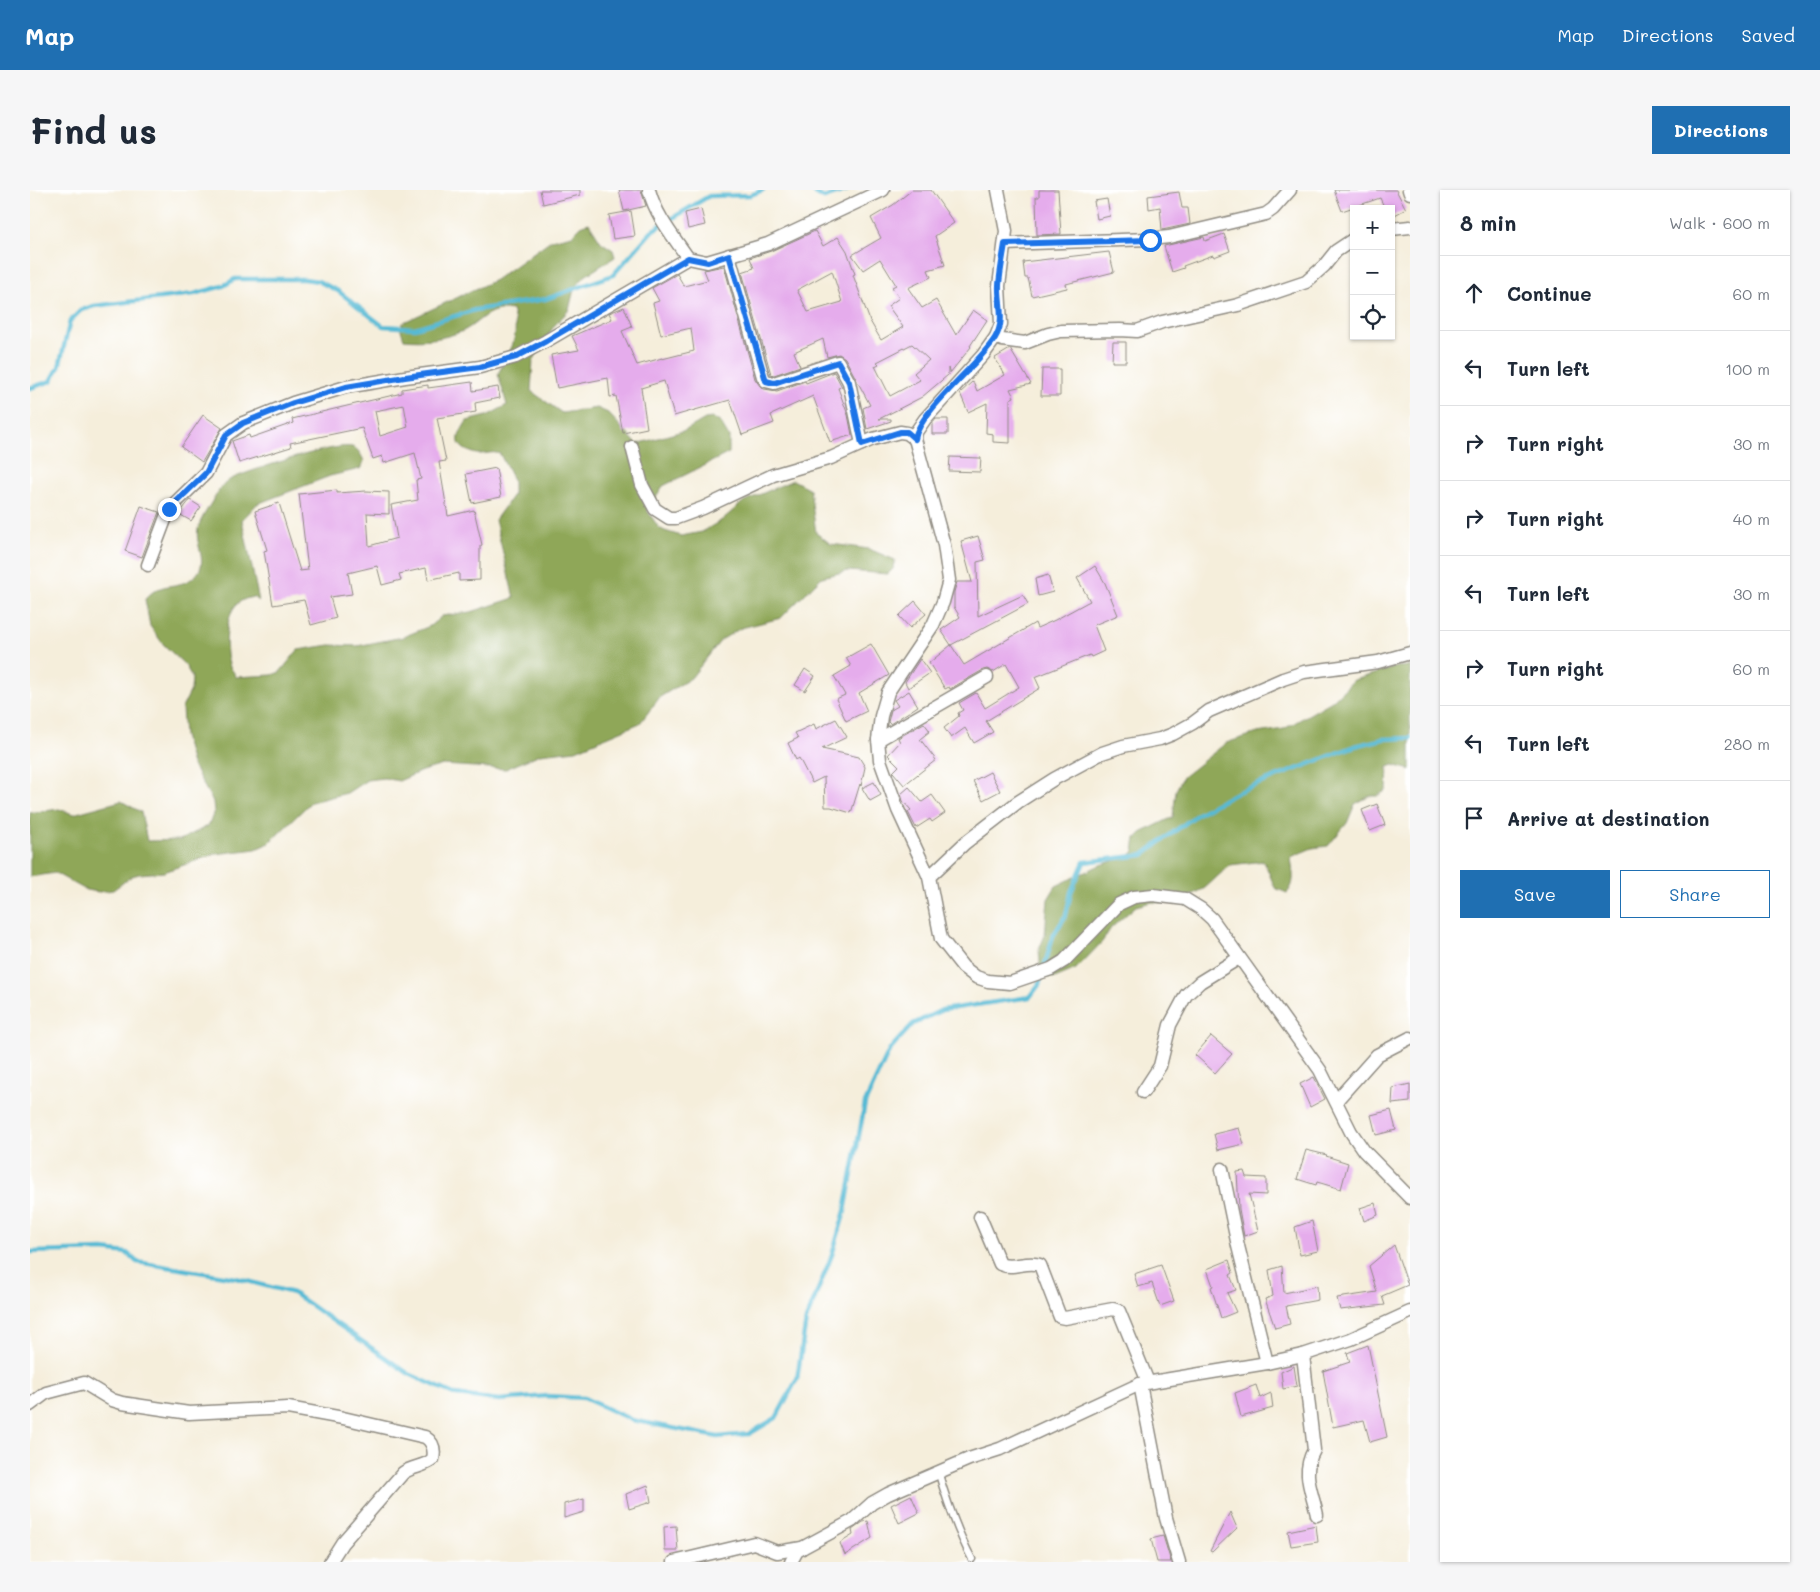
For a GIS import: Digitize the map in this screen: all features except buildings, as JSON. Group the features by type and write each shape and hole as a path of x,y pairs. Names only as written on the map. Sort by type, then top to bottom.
{"street":[{"path":"649,190 661,219 688,258"},
{"path":"148,566 169,509 206,473 226,435 243,423 293,403 346,387 480,367 516,357 688,258 708,262 768,244 884,190"},
{"path":"998,190 1006,231 999,286 1001,324 996,337 978,360 925,418 916,432 915,439 944,545 949,580 943,602 933,625 888,692 881,716 878,740 880,760 895,802 929,877 942,939 963,967 976,977 988,981 1010,983 1051,969 1070,955 1119,904 1134,897 1153,895 1185,899 1212,919 1320,1070 1351,1132 1364,1151 1410,1198"},
{"path":"1005,244 1150,240 1169,237 1266,214 1273,210 1290,190"},
{"path":"1395,228 1410,227"},
{"path":"996,337 1002,340 1025,343 1061,331 1137,331 1162,322 1238,305 1306,282 1324,266 1336,251 1350,242"},
{"path":"729,255 766,381 774,383 838,362 849,382 862,444"},
{"path":"632,447 642,485 655,509 669,518 676,518 703,508 772,475 831,458 862,444 900,432 907,432 915,439"},
{"path":"929,877 965,843 1018,802 1054,779 1102,753 1173,734 1217,707 1283,678 1304,672 1378,662 1410,653"},
{"path":"878,740 987,677"},
{"path":"1143,1092 1160,1066 1170,1025 1186,995 1200,982 1240,958"},
{"path":"1336,1100 1377,1055 1410,1038"},
{"path":"1222,1169 1238,1246 1267,1363"},
{"path":"980,1216 1000,1264 1008,1266 1034,1263 1040,1265 1060,1317 1065,1318 1113,1309 1120,1310 1144,1383 1166,1518 1179,1562"},
{"path":"791,1562 797,1551 852,1521 872,1503 888,1494 938,1471 1000,1449 1144,1383 1267,1363 1303,1355 1351,1339 1410,1312"},
{"path":"1303,1355 1314,1450 1308,1461 1306,1474 1317,1515"},
{"path":"30,1405 46,1392 84,1383 112,1400 122,1403 190,1413 288,1408 425,1436 429,1439 433,1446 433,1460 410,1468 403,1473 342,1543 330,1562"},
{"path":"674,1562 754,1543 777,1552 802,1548"}],"lane":[{"path":"938,1471 960,1536 972,1559"}],"green space":[{"path":"589,223 601,242 613,250 615,257 585,276 574,289 569,310 554,326 533,360 531,391 562,413 597,408 608,413 637,444 686,430 705,419 713,418 720,422 729,437 729,453 663,486 647,510 659,528 665,531 681,536 702,532 722,520 743,502 793,480 810,489 816,533 831,544 869,549 895,560 894,568 888,574 848,571 822,577 781,618 741,628 721,640 691,678 660,697 640,723 576,750 540,754 506,769 443,765 422,771 399,781 384,778 367,780 347,793 311,802 269,843 256,849 215,854 164,872 132,876 113,890 99,892 86,890 55,873 30,877 30,813 59,809 73,814 121,801 141,812 147,841 180,840 208,826 214,812 213,802 192,764 184,736 182,708 191,690 192,677 185,665 163,644 150,626 145,599 161,588 190,580 199,571 201,559 197,535 199,525 219,490 231,479 292,458 343,447 356,449 364,461 360,469 330,476 257,504 242,520 259,601 254,597 247,599 236,605 232,610 226,644 228,661 236,677 272,675 280,672 298,650 330,645 357,646 403,637 430,626 442,616 471,612 514,598 495,520 513,495 513,480 500,454 476,454 463,448 459,441 460,433 467,421 487,416 507,405 498,374 510,351 515,336 512,310 497,310 463,331 434,339 404,339 400,327 404,322 495,280 551,240 572,235 582,225"},
{"path":"1410,666 1410,770 1394,765 1388,767 1387,790 1355,804 1347,823 1328,846 1312,848 1291,857 1293,880 1287,893 1275,888 1264,861 1230,865 1205,888 1177,903 1152,902 1136,906 1111,928 1102,942 1076,969 1055,978 1041,976 1038,971 1040,963 1039,950 1045,935 1048,899 1056,886 1100,865 1129,856 1134,851 1136,838 1141,833 1173,817 1176,790 1183,777 1226,743 1257,733 1284,729 1332,701 1354,680 1396,667"}],"waterway":[{"path":"30,388 51,381 59,367 70,321 81,310 94,306 194,294 223,286 235,279 304,279 318,281 338,291 383,326 415,328 475,310 546,299 613,275 653,230 709,196 751,195 763,190"},
{"path":"810,190 824,198 847,190"},
{"path":"30,1252 104,1250 127,1253 137,1262 236,1278 293,1293 409,1374 456,1395 499,1400 547,1396 584,1398 632,1420 718,1437 749,1434 776,1418 797,1379 806,1320 832,1255 845,1211 865,1103 890,1049 913,1024 942,1010 1030,997 1039,985 1053,936 1066,915 1071,892 1084,862 1143,855 1199,813 1238,792 1355,746 1383,739 1410,738"}],"route":[{"path":"169,509 206,473 226,435 243,423 293,403 346,387 480,367 516,357 657,278 688,258 708,262 729,255 766,381 774,383 838,362 849,382 862,444 900,432 907,432 915,439 916,432 925,418 996,337 1001,324 999,286 1005,244 1150,240"}]}
